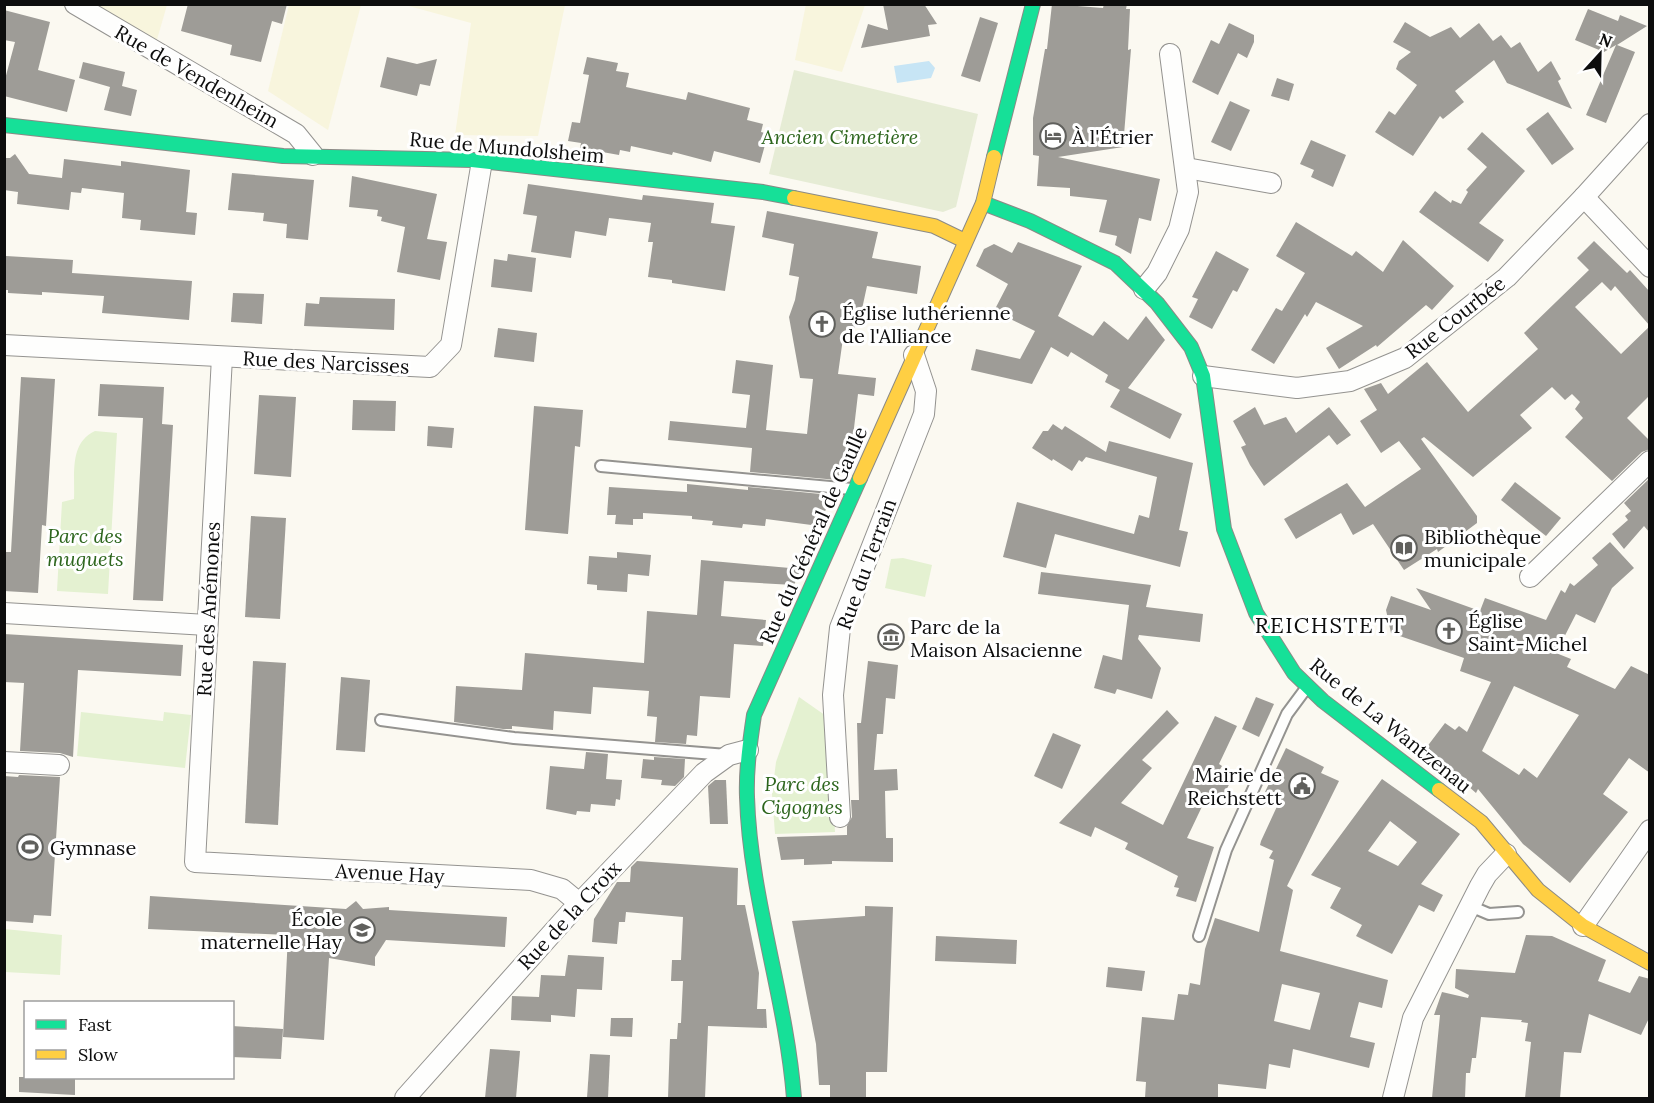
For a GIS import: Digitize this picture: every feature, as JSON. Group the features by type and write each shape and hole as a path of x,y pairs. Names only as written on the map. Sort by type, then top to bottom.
{"street":[{"name":"Rue de Vendenheim","path":"75,4 296,134 313,155"},
{"name":"Rue du Général de Gaulle","path":"794,1098 791,1046 750,836 738,753 983,203 1033,4"},
{"path":"1144,289 1157,273 1179,229 1188,192 1170,54"},
{"name":"Rue Courbée","path":"1203,376 1297,388 1350,381 1405,358 1507,277 1650,124"},
{"name":"Rue de Mundolsheim","path":"4,125 283,156 483,160 786,195 934,226 965,241"},
{"name":"Rue des Narcisses","path":"4,345 430,367 451,345 483,160"},
{"path":"1186,168 1271,183"},
{"path":"1584,197 1650,267"},
{"name":"Rue de La Wantzenau","path":"983,203 1030,221 1115,262 1144,289 1191,347 1203,376 1224,529 1256,613 1294,673 1308,687 1481,822 1538,890 1583,926 1650,963"},
{"name":"Rue du Terrain","path":"840,817 833,695 840,628 924,414 926,391 914,355"},
{"name":"Rue des Anémones","path":"195,862 222,357"},
{"path":"1530,577 1650,461"},
{"path":"4,613 207,626"},
{"name":"Rue de la Croix","path":"405,1098 579,903 704,772 738,753"},
{"path":"4,762 59,765"},
{"path":"1583,926 1650,830"},
{"path":"1393,1098 1413,1018 1487,874 1506,854"},
{"name":"Avenue Hay","path":"195,862 531,880 562,889 579,903"}],"lane":[{"path":"601,466 855,490"},
{"path":"1199,936 1226,850 1287,714 1308,687"},
{"path":"381,720 514,738 738,753"},
{"path":"1470,906 1489,914 1518,912"}],"shaded area":[{"path":"806,4 865,5 842,72 795,60"},
{"path":"92,5 167,5 156,43"},
{"path":"289,5 361,5 328,130 268,91"},
{"path":"405,5 565,5 538,136 455,135 471,23"}],"green space":[{"name":"Ancien Cimetière","path":"794,70 978,114 956,207 943,212 769,174"},
{"name":"Parc des muguets","path":"95,431 117,433 108,594 57,591 62,502 74,499 74,470 77,451 87,436"},
{"path":"903,558 932,565 925,597 885,588 891,559"},
{"name":"Parc des Cigognes","path":"799,697 829,718 835,832 775,834 772,794 776,762"},
{"path":"81,712 163,721 164,712 191,715 185,768 77,756"},
{"path":"5,929 62,935 60,975 5,972"}],"water":[{"path":"929,61 935,68 931,78 897,83 894,66"}],"building":[{"path":"188,4 287,4 282,24 272,21 261,62 230,55 232,45 181,31"},
{"path":"883,4 924,4 937,24 928,25 930,36 861,48 868,24 888,30"},
{"path":"1052,4 1103,8 1104,4 1127,4 1126,9 1130,9 1128,50 1131,49 1123,147 1058,157 1160,179 1151,221 1139,218 1131,254 1115,245 1117,236 1099,232 1107,200 1070,196 1070,188 1037,186 1039,156 1033,155 1033,118 1045,49 1047,49"},
{"path":"1588,9 1618,21 1620,15 1647,26 1617,45 1635,52 1606,123 1586,115 1616,45 1604,52 1575,40"},
{"path":"4,10 50,22 38,70 75,80 67,112 4,96 4,83 15,42 4,40"},
{"path":"980,17 998,23 980,82 961,76"},
{"path":"1405,22 1430,37 1451,27 1460,38 1479,23 1493,41 1501,35 1511,48 1520,42 1538,72 1551,61 1561,79 1558,81 1572,109 1507,83 1494,60 1455,91 1464,102 1443,119 1440,116 1413,156 1375,132 1389,111 1395,115 1417,85 1396,69 1399,61 1411,52 1393,42"},
{"path":"1229,23 1254,35 1254,42 1247,58 1238,53 1218,95 1192,82 1211,40 1219,44"},
{"path":"387,57 417,64 437,59 430,86 420,84 417,96 380,87"},
{"path":"587,57 618,63 616,71 629,73 626,87 686,100 688,92 750,108 747,120 763,124 761,132 768,134 760,163 714,151 711,162 673,152 672,155 631,146 630,152 620,150 619,155 580,148 581,143 568,141 572,122 580,123 589,75 583,74"},
{"path":"83,62 125,72 122,86 137,90 131,116 104,110 110,87 79,78"},
{"path":"1277,78 1294,84 1289,101 1271,96"},
{"path":"1230,101 1250,110 1231,151 1211,142"},
{"path":"1548,112 1574,149 1552,165 1526,129"},
{"path":"1482,132 1525,171 1479,223 1504,240 1488,262 1419,212 1435,191 1451,203 1452,200 1461,204 1468,192 1466,190 1487,167 1467,149"},
{"path":"1311,140 1346,155 1333,187 1311,177 1314,170 1300,164"},
{"path":"15,154 29,174 62,178 64,159 121,166 121,161 190,170 186,212 197,213 195,235 140,230 141,220 122,218 124,193 82,188 81,193 71,192 69,210 17,204 18,192 4,190 4,158 10,158"},
{"path":"232,173 314,180 308,240 286,238 287,224 263,221 264,213 228,210"},
{"path":"352,176 437,194 427,239 447,242 440,280 397,272 405,227 381,221 382,217 377,216 378,210 349,207"},
{"path":"528,184 642,200 643,195 714,203 711,223 735,226 725,291 648,277 653,242 648,242 651,223 609,218 606,236 575,231 571,258 531,252 537,216 523,214"},
{"path":"767,211 878,232 872,258 921,266 917,294 867,286 862,309 857,309 854,333 844,331 838,374 876,378 874,396 858,394 852,445 837,480 750,472 752,448 668,440 670,421 746,428 750,395 732,393 736,360 773,365 766,430 807,434 813,379 800,378 789,317 799,277 789,275 794,244 762,237"},
{"path":"1296,222 1352,256 1356,251 1383,272 1403,240 1454,286 1432,310 1426,305 1377,347 1376,345 1339,369 1326,348 1363,326 1316,302 1307,317 1305,314 1274,364 1251,350 1276,308 1282,311 1305,273 1276,256"},
{"path":"1594,241 1627,273 1630,270 1650,292 1650,326 1650,395 1627,418 1650,441 1650,449 1642,452 1612,481 1565,437 1583,418 1575,409 1580,402 1572,394 1565,400 1552,387 1520,415 1532,428 1473,477 1424,437 1421,439 1477,516 1477,523 1438,552 1437,549 1404,570 1373,524 1353,535 1341,513 1296,539 1284,519 1347,483 1365,507 1421,469 1399,441 1381,453 1360,421 1377,410 1364,389 1381,383 1388,394 1427,362 1468,412 1538,349 1524,333 1589,270 1577,258","holes":["1602,282 1611,291 1615,286 1650,326 1621,354 1575,307"]},
{"path":"1018,242 1082,266 1058,316 1093,336 1104,321 1128,340 1146,316 1165,340 1128,388 1182,414 1170,439 1110,407 1120,390 1105,382 1108,375 1071,352 1068,357 1051,347 1032,384 971,370 976,349 1020,359 1035,331 994,311 1008,284 976,266 984,249 994,244 1012,253"},
{"path":"1216,251 1249,269 1237,292 1233,290 1212,329 1189,317 1198,299 1192,297"},
{"path":"508,254 536,258 532,292 491,287 494,259 507,261"},
{"path":"6,256 73,260 72,273 192,281 189,320 102,313 104,296 42,292 42,295 8,293 8,290 4,290"},
{"path":"233,293 264,294 262,324 231,322"},
{"path":"320,297 395,299 394,330 304,326 306,303 319,304"},
{"path":"498,328 537,333 534,362 494,357"},
{"path":"21,377 55,379 46,526 42,525 38,593 4,591 4,552 11,552"},
{"path":"100,384 164,387 162,424 173,425 163,601 133,600 143,418 98,416"},
{"path":"259,395 296,397 291,477 254,474"},
{"path":"353,400 396,401 395,431 352,430"},
{"path":"534,406 583,410 580,447 575,446 568,534 525,530"},
{"path":"1255,407 1264,425 1286,417 1296,433 1329,407 1351,435 1337,445 1329,435 1264,486 1241,447 1246,445 1233,421"},
{"path":"1053,424 1062,430 1065,426 1106,452 1109,441 1193,463 1179,530 1188,532 1180,567 1055,534 1046,568 1003,557 1017,502 1134,534 1139,515 1149,518 1157,477 1086,457 1082,462 1079,460 1072,471 1053,459 1052,461 1032,448 1043,431 1048,431"},
{"path":"428,426 454,428 452,448 427,446"},
{"path":"1650,478 1650,533 1644,526 1624,549 1612,534 1628,520 1625,516 1631,511 1624,503"},
{"path":"1515,482 1561,518 1546,536 1501,500"},
{"path":"687,484 748,490 748,487 831,495 831,497 819,526 766,519 765,526 743,524 742,528 712,525 713,521 692,519 692,516 643,513 643,519 633,519 633,525 615,524 616,515 607,515 609,487 687,492"},
{"path":"251,516 286,518 280,619 245,617"},
{"path":"1610,542 1634,568 1612,588 1595,623 1576,614 1556,653 1571,659 1567,667 1615,689 1631,666 1650,675 1650,773 1629,758 1603,794 1628,812 1570,883 1523,844 1478,789 1476,793 1423,752 1445,723 1455,730 1459,726 1467,732 1491,682 1460,671 1464,658 1391,633 1386,610 1391,596 1431,610 1416,588 1480,611 1485,598 1546,620 1561,590 1565,593 1570,583 1574,586 1598,565 1592,558","holes":["1514,686 1579,715 1537,778 1524,768 1519,775 1482,751"]},
{"path":"617,552 651,555 649,576 628,574 627,592 597,590 597,585 587,584 589,556 617,558"},
{"path":"701,560 801,569 794,585 724,581 721,616 766,620 763,646 734,644 730,698 700,696 697,736 687,735 686,744 655,742 657,717 647,716 649,691 593,687 591,714 554,711 553,730 512,726 512,729 503,729 454,722 456,686 522,690 525,653 644,663 647,611 697,615"},
{"path":"1041,572 1151,585 1146,607 1203,614 1200,642 1139,635 1138,639 1161,668 1152,699 1117,689 1115,694 1094,688 1103,655 1122,660 1129,605 1038,594"},
{"path":"4,634 183,645 181,676 78,670 73,757 60,753 20,751 24,683 4,682"},
{"path":"253,661 286,663 278,825 245,823"},
{"path":"868,661 898,665 895,699 886,698 883,734 877,734 874,770 897,769 898,790 885,791 886,838 893,838 893,862 832,861 832,864 804,865 804,859 781,860 777,837 847,835 847,826 852,817 851,800 859,800 857,723 861,723"},
{"path":"341,677 370,680 365,752 336,750"},
{"path":"1256,697 1274,704 1259,737 1242,729"},
{"path":"1167,710 1179,723 1142,760 1152,768 1121,803 1163,825 1215,716 1237,726 1219,764 1222,766 1219,771 1233,777 1221,800 1208,794 1187,838 1214,847 1196,902 1176,896 1179,888 1174,887 1178,876 1125,849 1128,843 1095,827 1091,837 1059,823"},
{"path":"1053,733 1081,745 1062,789 1034,776"},
{"path":"1286,748 1324,767 1321,773 1339,781 1287,886 1293,890 1280,951 1388,980 1382,1008 1359,1002 1350,1037 1375,1043 1369,1068 1293,1049 1290,1068 1269,1064 1266,1089 1218,1084 1218,1098 1145,1098 1146,1082 1136,1081 1142,1017 1174,1020 1178,994 1188,995 1190,983 1200,985 1205,949 1215,918 1259,932 1274,860 1269,858 1273,851 1260,845 1280,800 1265,792","holes":["1282,984 1320,993 1310,1030 1274,1021"]},
{"path":"586,752 608,754 606,779 622,780 620,800 616,799 615,806 591,804 590,812 577,811 576,815 546,809 550,766 584,769"},
{"path":"654,757 685,759 684,777 675,786 661,785 662,780 641,778 643,759 654,760"},
{"name":"Gymnase","path":"19,775 60,777 51,916 34,915 33,923 4,921 4,776 18,777"},
{"path":"1382,779 1460,834 1421,884 1443,895 1434,912 1419,905 1392,954 1356,936 1362,925 1330,908 1341,888 1311,875","holes":["1390,821 1417,842 1398,866 1368,851"]},
{"path":"715,780 726,780 728,824 710,824 708,786"},
{"path":"637,861 738,868 737,905 745,905 759,973 757,1009 766,1009 767,1028 708,1026 705,1098 668,1098 670,1039 677,1039 678,1023 681,1023 683,981 671,981 672,960 681,960 683,917 626,912 625,922 619,922 617,944 592,942 594,919 617,882 630,882 631,867"},
{"path":"150,896 346,909 356,901 363,909 389,907 389,910 507,917 505,947 386,940 375,957 375,966 329,958 324,1040 283,1037 288,935 148,929"},
{"path":"865,906 893,907 887,1072 866,1072 866,1098 830,1098 830,1085 819,1085 816,1044 792,921 865,916"},
{"path":"1526,935 1552,936 1606,960 1598,981 1630,993 1639,976 1650,979 1650,1016 1641,1035 1589,1014 1581,1053 1564,1052 1560,1098 1525,1098 1531,1042 1525,1041 1528,1023 1521,1022 1522,1020 1481,1017 1476,1058 1472,1058 1470,1073 1466,1073 1465,1098 1432,1098 1440,1015 1434,1015 1442,992 1468,998 1469,995 1455,988 1456,969 1515,973"},
{"path":"936,936 1017,940 1016,964 935,961"},
{"path":"568,955 604,957 602,990 577,989 575,1017 551,1015 551,1022 511,1020 512,996 539,997 541,975 565,976"},
{"path":"1108,967 1145,971 1142,991 1106,987"},
{"path":"611,1018 633,1018 632,1037 610,1036"},
{"path":"234,1026 283,1029 281,1059 234,1057"},
{"path":"490,1049 520,1051 516,1098 485,1098"},
{"path":"590,1054 610,1055 608,1098 587,1098"},
{"path":"19,1077 24,1077 24,1079 75,1079 75,1095 19,1092"}],"traffic: fast":[{"path":"994,157 1033,4"},
{"path":"4,125 283,156 472,160 763,192 794,198"},
{"path":"983,203 1030,221 1115,263 1157,303 1191,347 1203,376 1224,529 1256,613 1294,673 1323,701 1439,790"},
{"path":"794,1098 784,1022 754,872 747,797 749,756 754,715 860,478"}],"traffic: slow":[{"path":"860,478 983,203 994,157"},
{"path":"794,198 934,226 965,241"},
{"path":"1439,790 1481,822 1538,890 1583,926 1650,963"}],"place":[{"name":"À l'Étrier","path":"1053,136"},
{"name":"Église luthérienne de l'Alliance","path":"822,324"},
{"name":"Bibliothèque municipale","path":"1404,548"},
{"name":"Église Saint-Michel","path":"1449,631"},
{"name":"Parc de la Maison Alsacienne","path":"891,637"},
{"name":"Mairie de Reichstett","path":"1302,786"},
{"name":"Gymnase","path":"30,847"},
{"name":"École maternelle Hay","path":"362,930"}],"district":[{"name":"REICHSTETT","path":"1330,625"}]}
